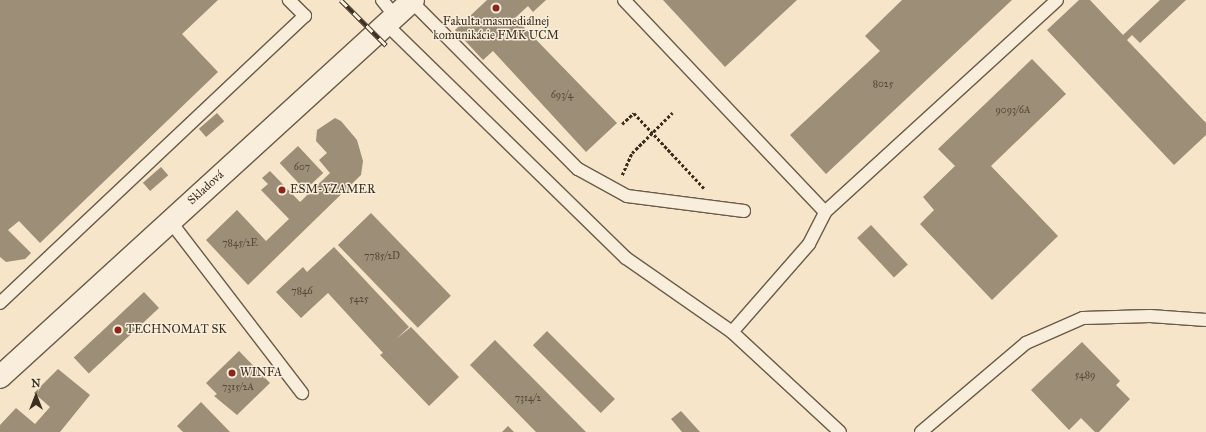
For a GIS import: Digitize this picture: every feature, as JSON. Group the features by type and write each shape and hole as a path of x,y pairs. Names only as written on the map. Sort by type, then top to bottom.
{"street":[{"name":"Skladová","path":"0,377 170,221 388,13 412,1"}],"lane":[{"path":"0,303 305,16 290,0"},
{"path":"624,0 825,212"},
{"path":"732,332 809,244 825,212 1057,0"},
{"path":"412,1 578,170 627,196 744,211"},
{"path":"388,13 626,258 732,332 840,432"},
{"path":"170,221 302,393"},
{"path":"921,432 1026,343 1083,318 1150,316 1206,320"}],"path":[{"path":"622,124 634,113 722,208"},
{"path":"618,191 623,171 632,153 672,113"}],"building":[{"path":"0,0 218,0 182,34 218,72 40,243 19,221 8,230 31,253 25,259 6,262 0,257"},
{"path":"487,0 546,0 533,12 528,6 515,18 617,123 586,152 493,51 483,60 455,30"},
{"path":"663,0 797,0 725,67"},
{"path":"902,0 1012,0 826,174 790,135 880,51 865,36"},
{"path":"1079,0 1090,0 1123,35 1160,0 1186,0 1140,43 1132,35 1127,40 1206,123 1206,135 1174,165 1047,30"},
{"path":"1032,59 1066,94 991,166 1058,236 992,300 920,224 934,210 923,197 955,166 938,149"},
{"path":"217,113 224,121 206,137 199,129"},
{"path":"335,118 341,121 357,140 363,161 361,175 248,285 206,240 237,210 266,241 289,219 261,190 268,184 262,178 270,171 300,202 330,173 319,160 327,153 316,141 317,130"},
{"path":"298,146 323,173 305,190 280,163"},
{"path":"161,167 168,175 150,191 143,183"},
{"path":"371,213 451,296 418,328 338,245"},
{"path":"871,225 908,264 894,277 857,238"},
{"path":"334,247 409,327 396,339 411,327 459,377 429,406 380,355 383,353 328,293 301,318 276,292 303,267 307,272"},
{"path":"144,292 159,308 89,374 74,357"},
{"path":"547,331 615,399 601,413 533,345"},
{"path":"495,340 586,432 536,432 470,365"},
{"path":"1082,342 1120,381 1116,385 1130,399 1099,432 1095,432 1081,418 1069,430 1031,390"},
{"path":"239,351 270,383 237,415 214,396 217,394 206,383"},
{"path":"58,369 90,395 60,432 0,432 0,425 16,408 35,424 50,407 34,393"},
{"path":"201,402 230,432 183,432 177,426"},
{"path":"681,411 700,432 682,432 671,419"},
{"path":"508,426 514,432 502,432"}],"railway":[{"path":"341,0 386,45"}],"place":[{"name":"Fakulta masmediálnej komunikácie FMK UCM","path":"496,8"},
{"name":"ESM-YZAMER","path":"282,190"},
{"name":"TECHNOMAT SK","path":"118,330"},
{"name":"WINFA","path":"232,373"}]}
